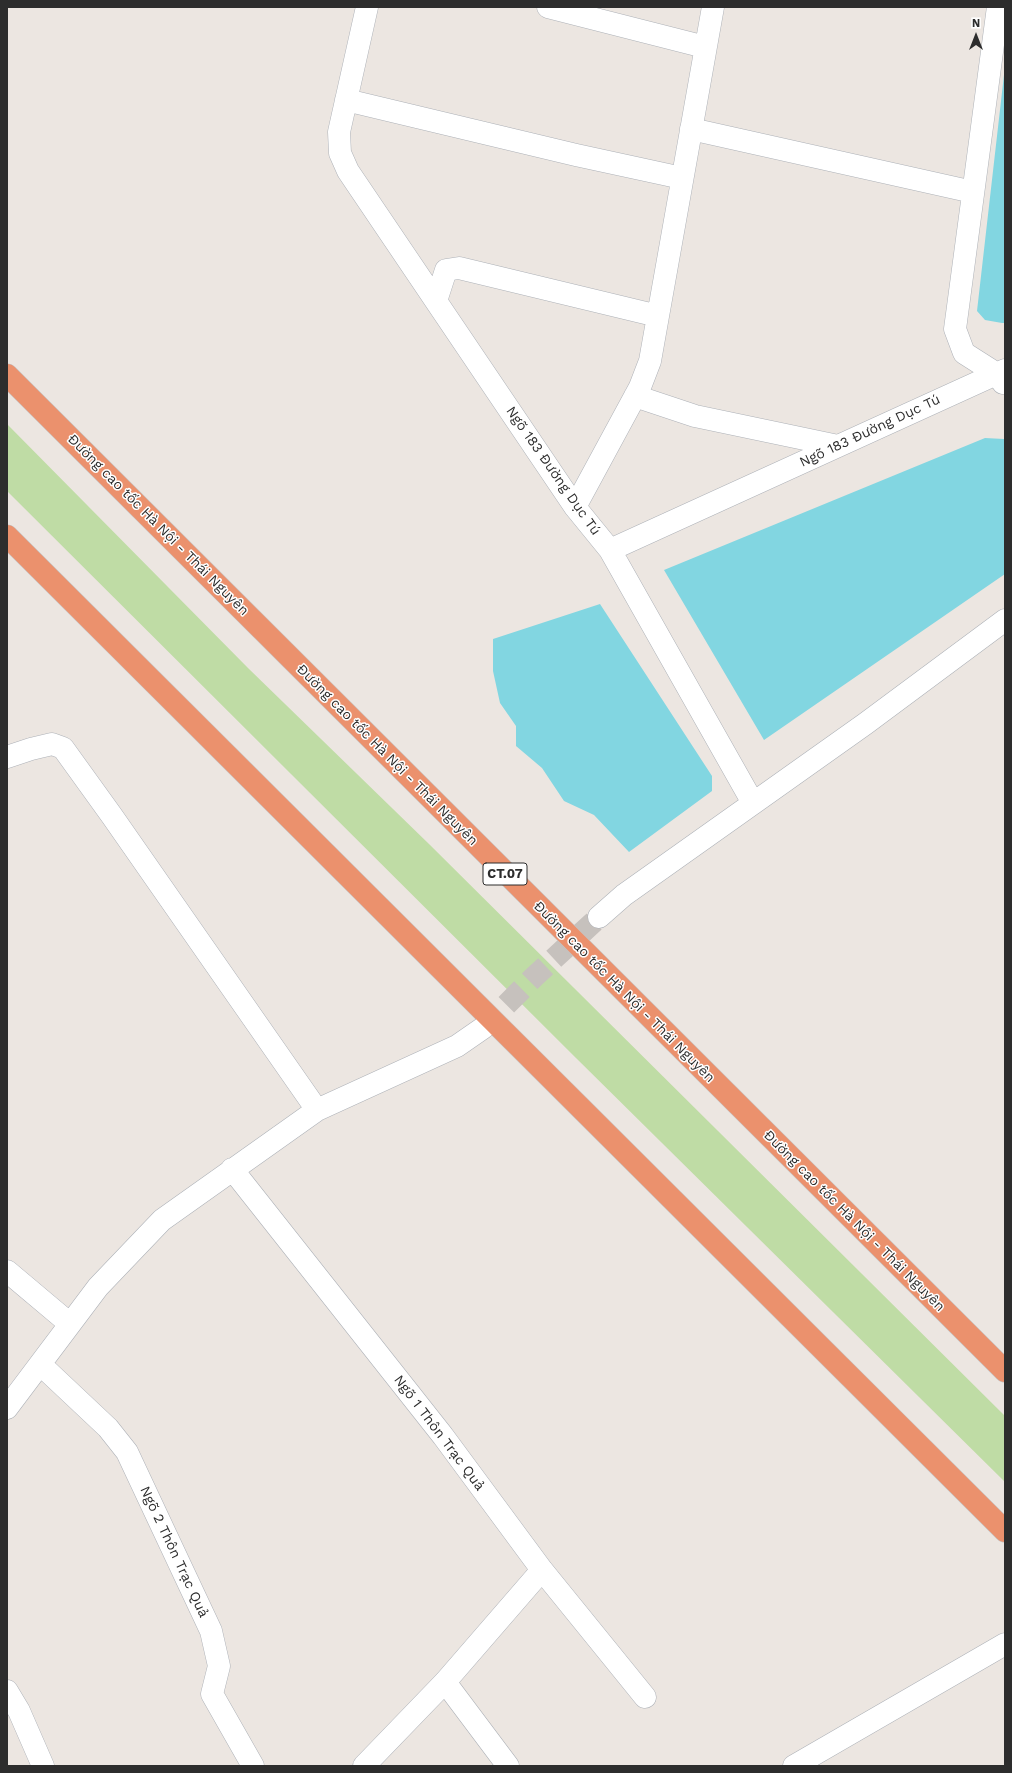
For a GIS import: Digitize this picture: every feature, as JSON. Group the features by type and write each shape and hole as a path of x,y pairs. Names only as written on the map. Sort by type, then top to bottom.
{"highway":[{"name":"Đường cao tốc Hà Nội - Thái Nguyên","path":"7,375 1005,1371"},
{"path":"7,536 1005,1531"}],"street":[{"name":"Ngõ 183 Đường Dục Tú","path":"367,7 339,132 340,153 348,171 575,507 610,550 838,446 1002,377"},
{"path":"548,7 705,47"},
{"path":"575,507 635,396 650,361 713,7"},
{"path":"998,7 955,329 964,353 1002,377"},
{"path":"346,100 576,155 682,178"},
{"path":"691,128 973,192"},
{"path":"436,301 446,270 459,268 658,316"},
{"path":"635,396 695,416 838,446"},
{"path":"610,550 753,803"},
{"path":"599,917 624,895 866,724 1005,620"},
{"path":"7,757 52,744 63,748 112,816 316,1110"},
{"path":"7,1408 98,1287 162,1220 316,1110 457,1046 483,1028"},
{"name":"Ngõ 1 Thôn Trạc Quả","path":"232,1169 443,1436 542,1570 645,1697"},
{"path":"7,1271 70,1324"},
{"name":"Ngõ 2 Thôn Trạc Quả","path":"40,1364 108,1428 127,1452 211,1631 219,1666 212,1694 253,1766"},
{"path":"364,1766 445,1682 542,1570"},
{"path":"794,1766 1005,1644"},
{"path":"445,1682 508,1766"},
{"path":"7,1691 19,1711 43,1766"}],"green space":[{"path":"7,424 248,668 429,844 1005,1416 1005,1482 576,1058 7,491"}],"water":[{"path":"1005,66 1005,323 1002,323 985,320 977,311"},
{"path":"985,438 1004,439 1005,442 1005,574 764,740 664,570"},
{"path":"600,604 712,776 712,791 629,852 594,815 564,801 542,768 516,746 516,726 500,703 493,671 493,639"}],"tunnel":[{"path":"483,1028 534,977 599,917"}]}
